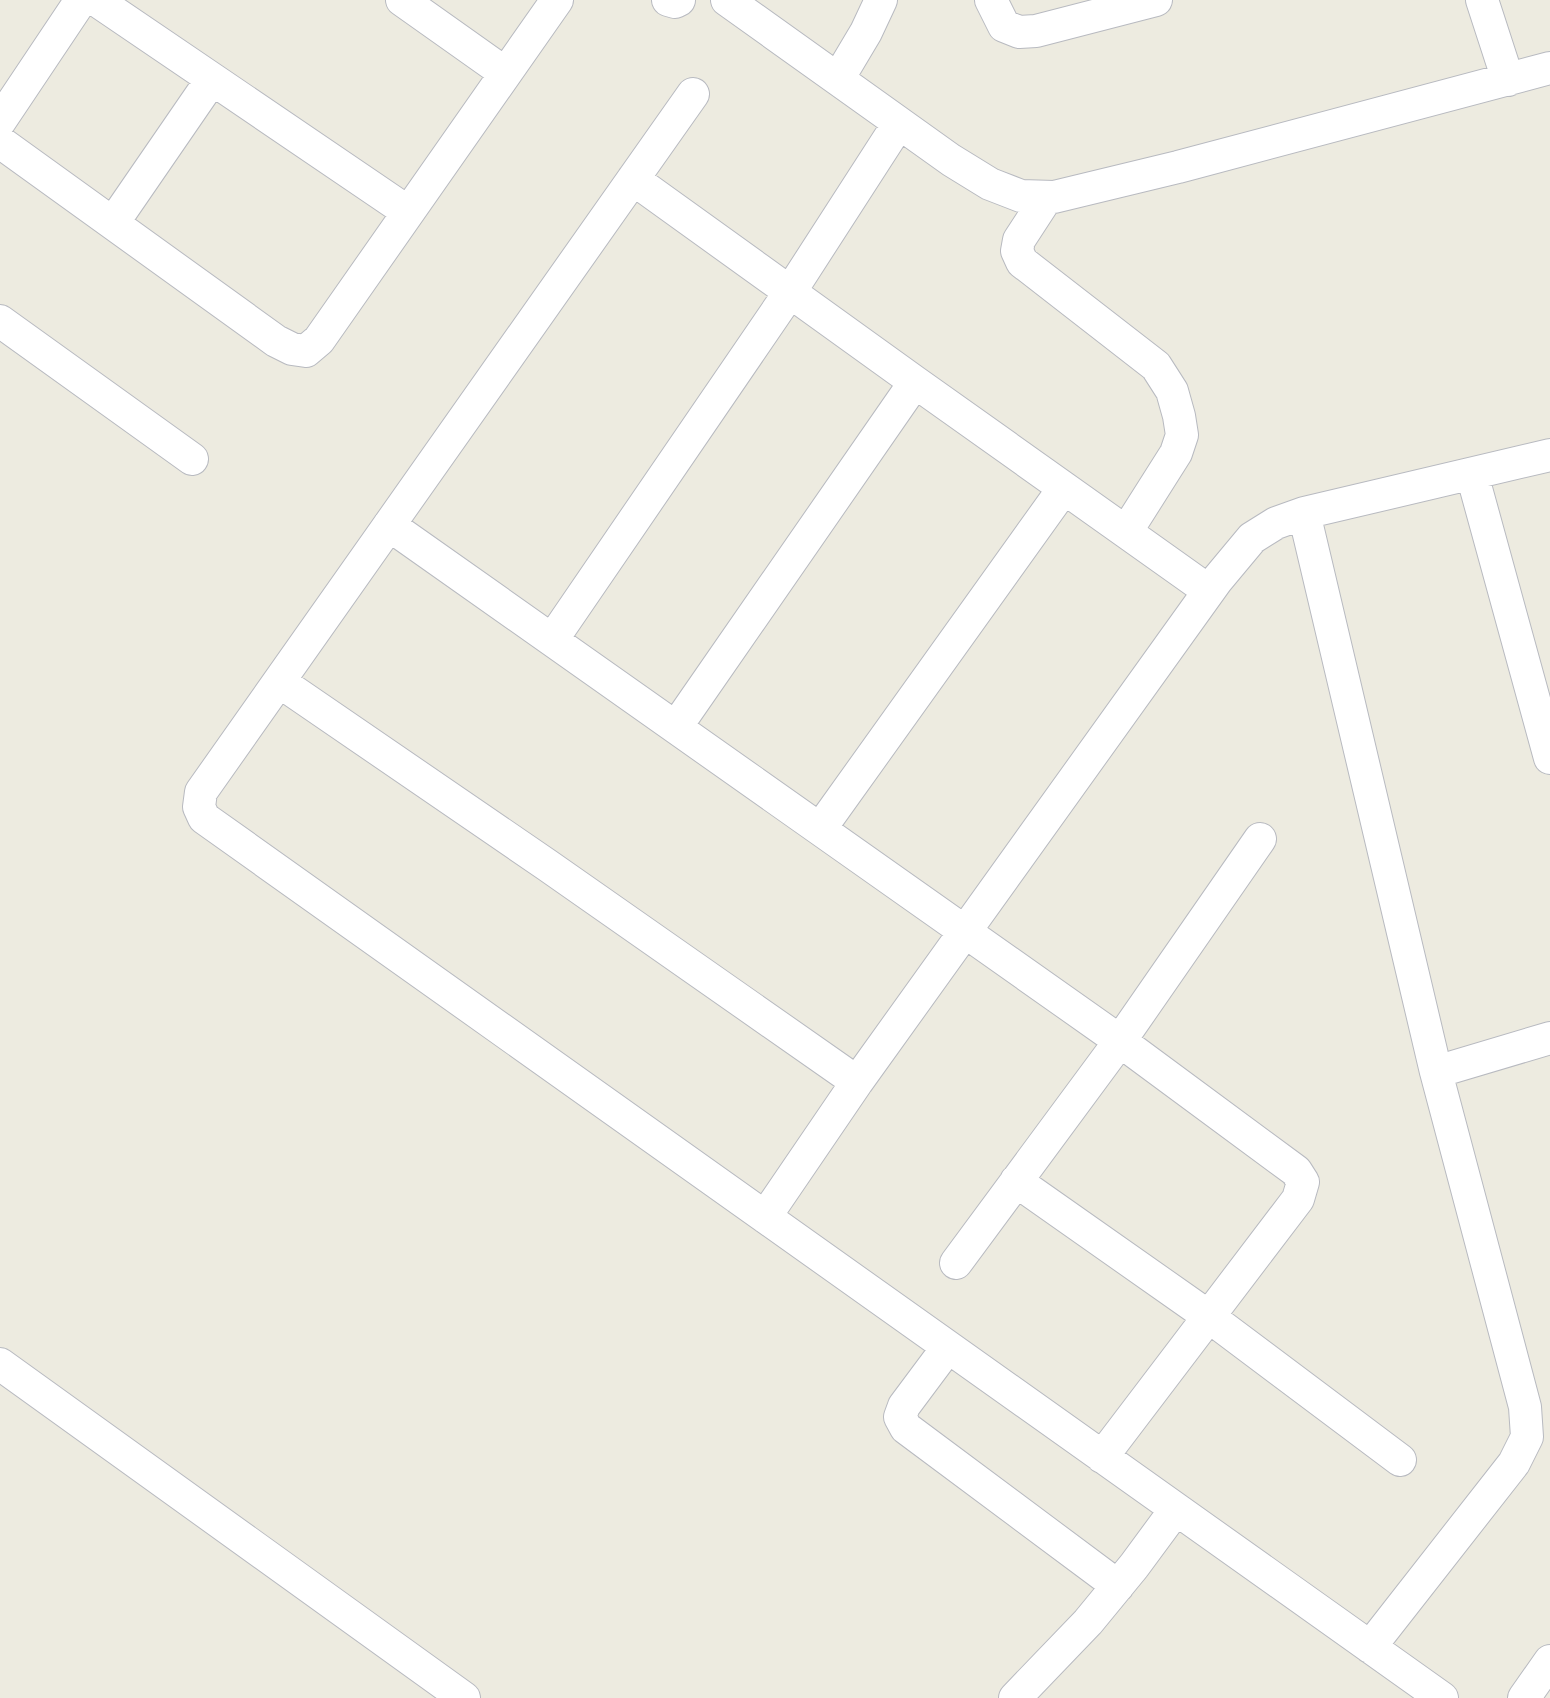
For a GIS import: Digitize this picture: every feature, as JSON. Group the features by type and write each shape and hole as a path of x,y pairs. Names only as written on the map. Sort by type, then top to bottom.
{"street":[{"path":"0,121 81,0"},
{"path":"96,0 408,212"},
{"path":"402,0 505,73"},
{"path":"0,142 276,341 292,349 306,351 319,340 557,0"},
{"path":"668,0 675,2 679,0"},
{"path":"728,0 951,160 990,184 1021,196 1054,197 1550,68"},
{"path":"838,79 866,32 881,0"},
{"path":"991,0 1004,26 1019,32 1036,31 1156,0"},
{"path":"1482,0 1508,80"},
{"path":"113,223 212,79"},
{"path":"693,94 201,792 199,807 204,818 1442,1698"},
{"path":"552,640 790,292 898,123"},
{"path":"633,179 1209,591"},
{"path":"1047,197 1019,240 1017,251 1022,262 1156,366 1172,391 1179,416 1182,435 1176,453 1126,532"},
{"path":"0,321 192,459"},
{"path":"676,727 915,382"},
{"path":"765,1217 857,1082 965,931 1209,591 1252,538 1276,523 1304,513 1550,455"},
{"path":"1472,474 1550,758"},
{"path":"820,830 1064,488"},
{"path":"1304,513 1436,1072 1525,1407 1527,1437 1514,1463 1370,1647"},
{"path":"389,525 1120,1041 1296,1171 1303,1182 1298,1200 1102,1457"},
{"path":"280,682 857,1082"},
{"path":"956,1263 1120,1041 1260,839"},
{"path":"1436,1072 1550,1038"},
{"path":"1016,1182 1208,1316 1400,1460"},
{"path":"948,1347 904,1406 900,1417 906,1428 1118,1586"},
{"path":"0,1364 464,1698"},
{"path":"1015,1698 1088,1622 1176,1509"},
{"path":"1524,1698 1550,1661"}]}
